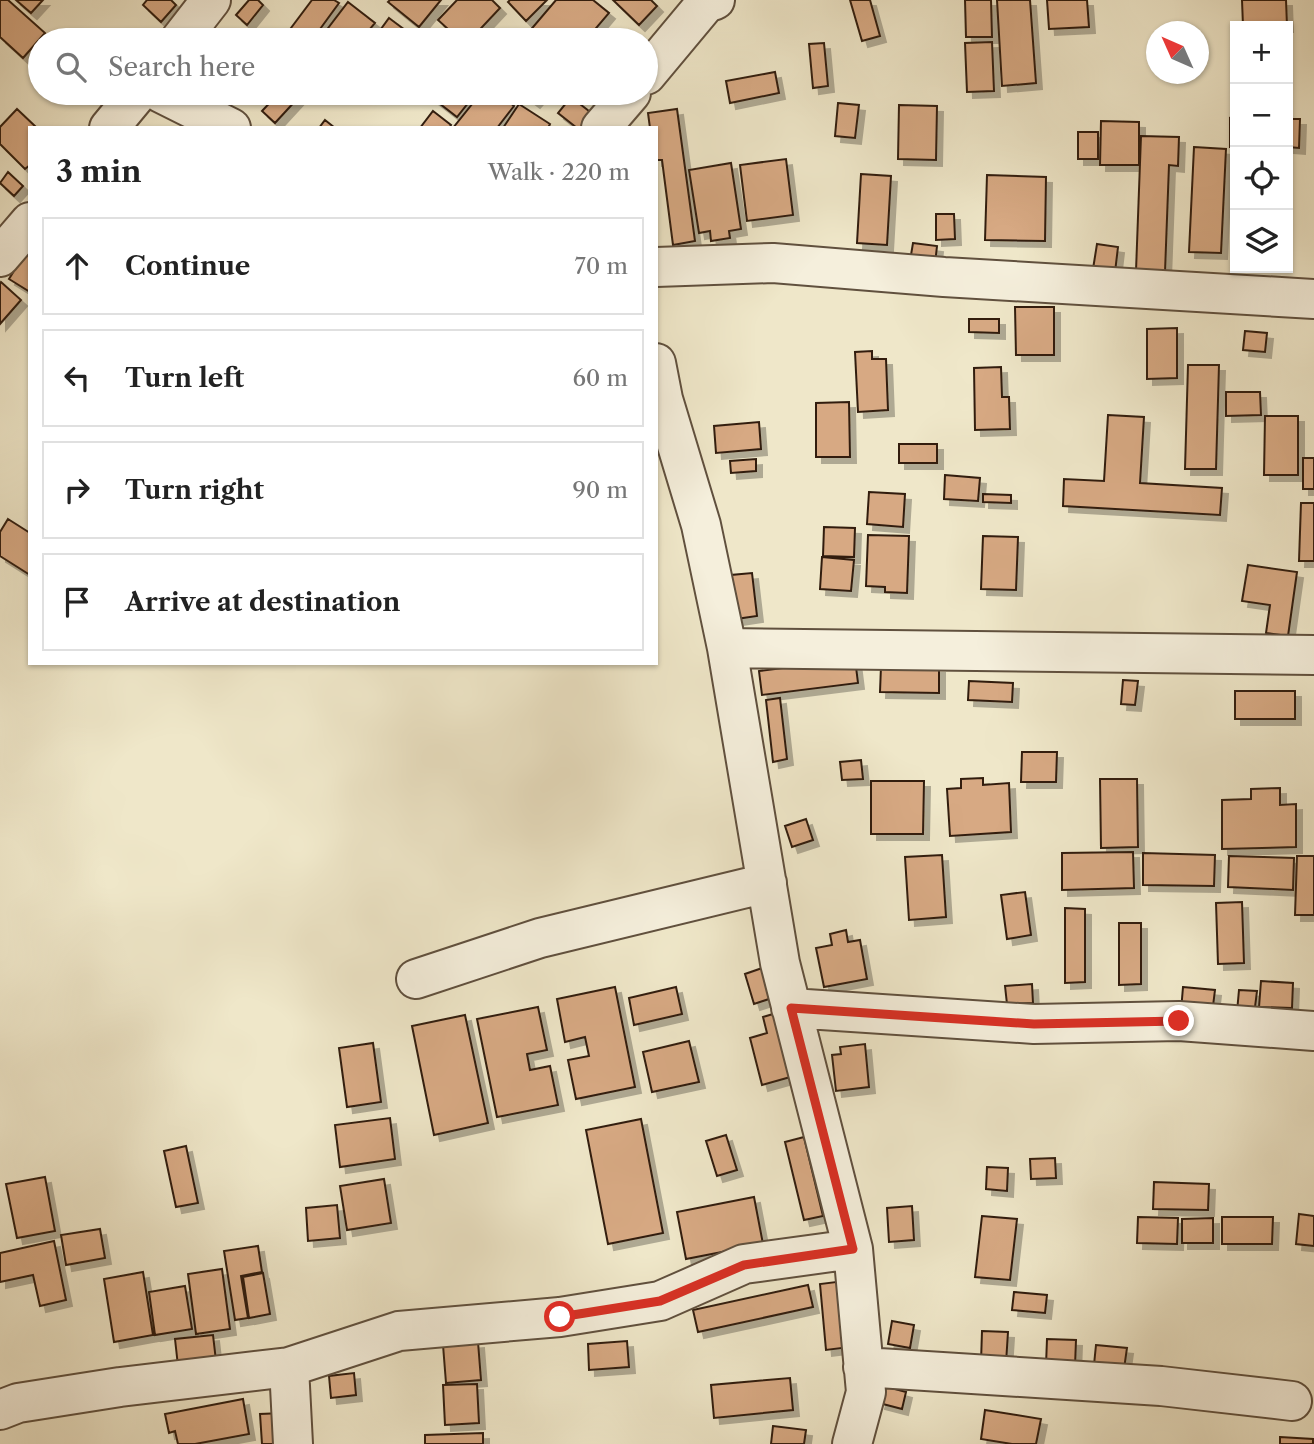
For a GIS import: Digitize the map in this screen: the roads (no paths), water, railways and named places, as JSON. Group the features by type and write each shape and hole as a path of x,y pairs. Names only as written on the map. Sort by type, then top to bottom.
{"street":[{"path":"189,28 211,0"},
{"path":"658,60 707,1"},
{"path":"111,126 128,105"},
{"path":"186,105 227,126"},
{"path":"603,126 621,105"},
{"path":"0,257 28,224"},
{"path":"658,267 773,263 944,277 1314,299"},
{"path":"658,373 663,399 701,525 727,648 780,963 853,1249 866,1392 852,1444"},
{"path":"727,648 1314,655"},
{"path":"416,979 540,938 767,883"},
{"path":"791,1008 1034,1024 1179,1021 1314,1031"},
{"path":"0,1410 18,1403 120,1387 289,1367 399,1331 560,1317 660,1301 744,1265 853,1249"},
{"path":"289,1367 293,1444"},
{"path":"863,1367 1161,1386 1292,1401"}]}
